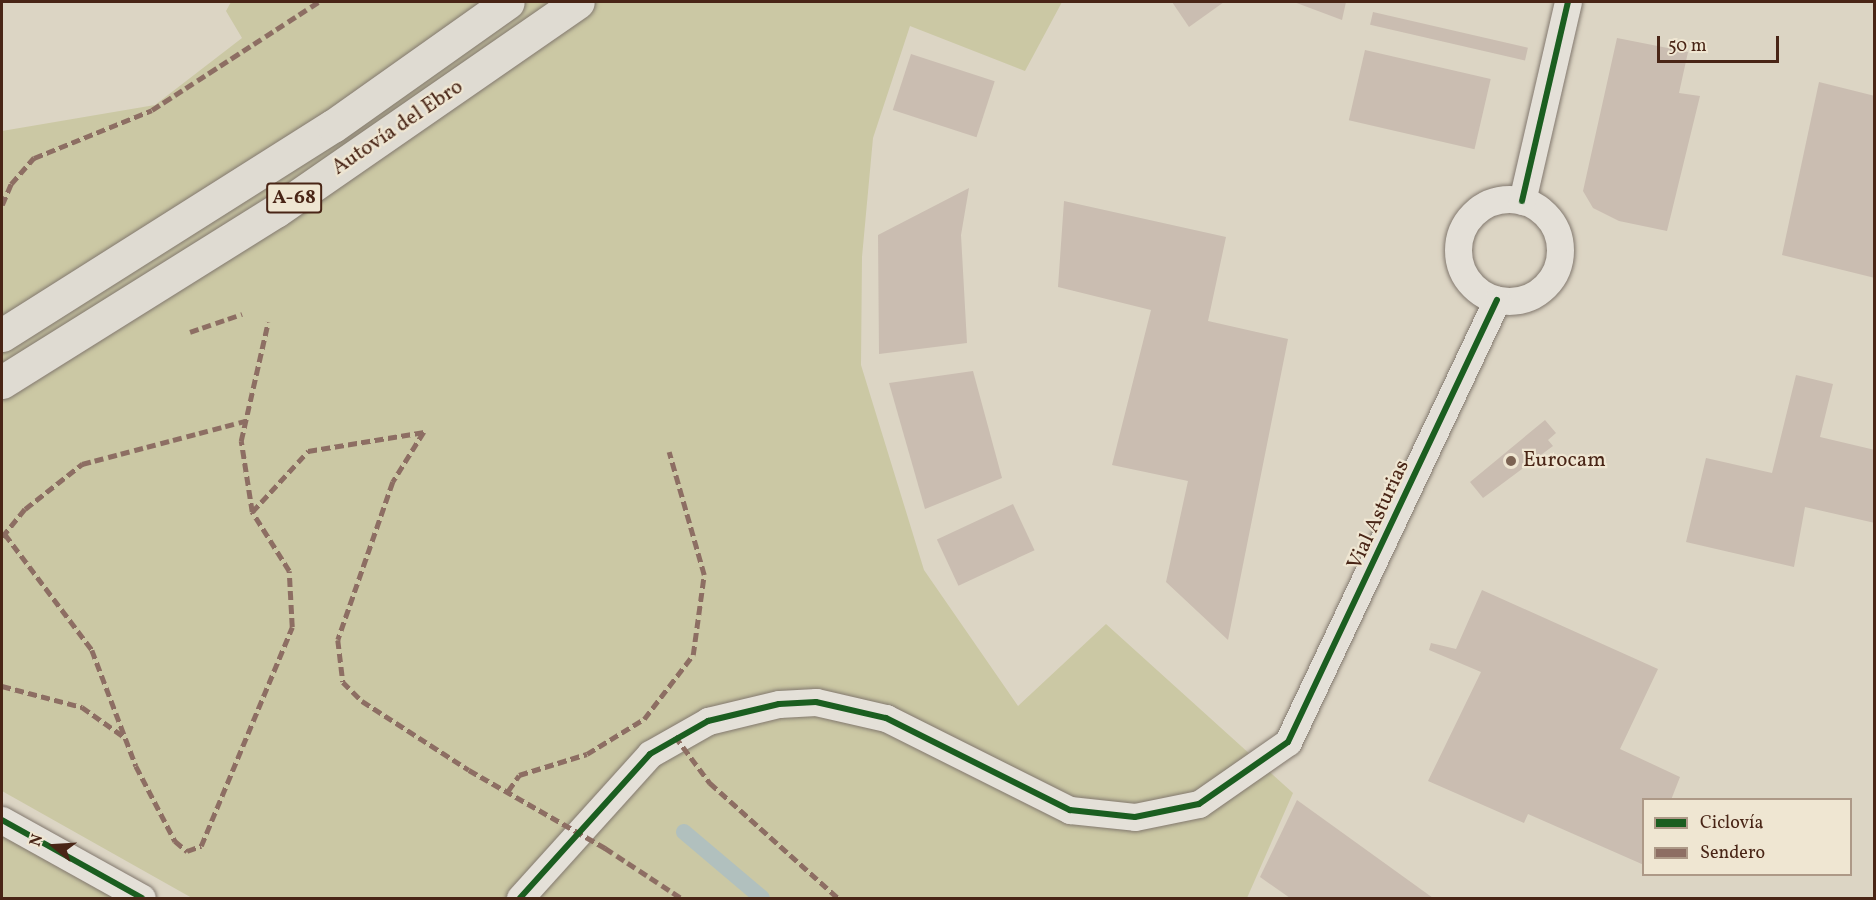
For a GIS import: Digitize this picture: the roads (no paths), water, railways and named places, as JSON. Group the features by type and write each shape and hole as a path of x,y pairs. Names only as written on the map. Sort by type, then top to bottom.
{"highway":[{"name":"Autovía del Ebro","path":"2,335 333,126 508,2"},
{"name":"Autovía del Ebro","path":"2,382 276,211 578,2"}],"street":[{"path":"1522,201 1568,2"},
{"path":"1522,201 1553,224 1559,263 1535,295 1497,300 1465,277 1460,238 1483,206 1522,201"},
{"name":"Vial Asturias","path":"520,898 650,754 675,736 741,710 816,702 886,718 1034,796 1106,817 1167,814 1199,804 1288,742 1497,300"},
{"path":"2,820 142,898"}],"waterway":[{"path":"684,832 762,898"}],"place":[{"name":"Eurocam","path":"1511,461"}]}
